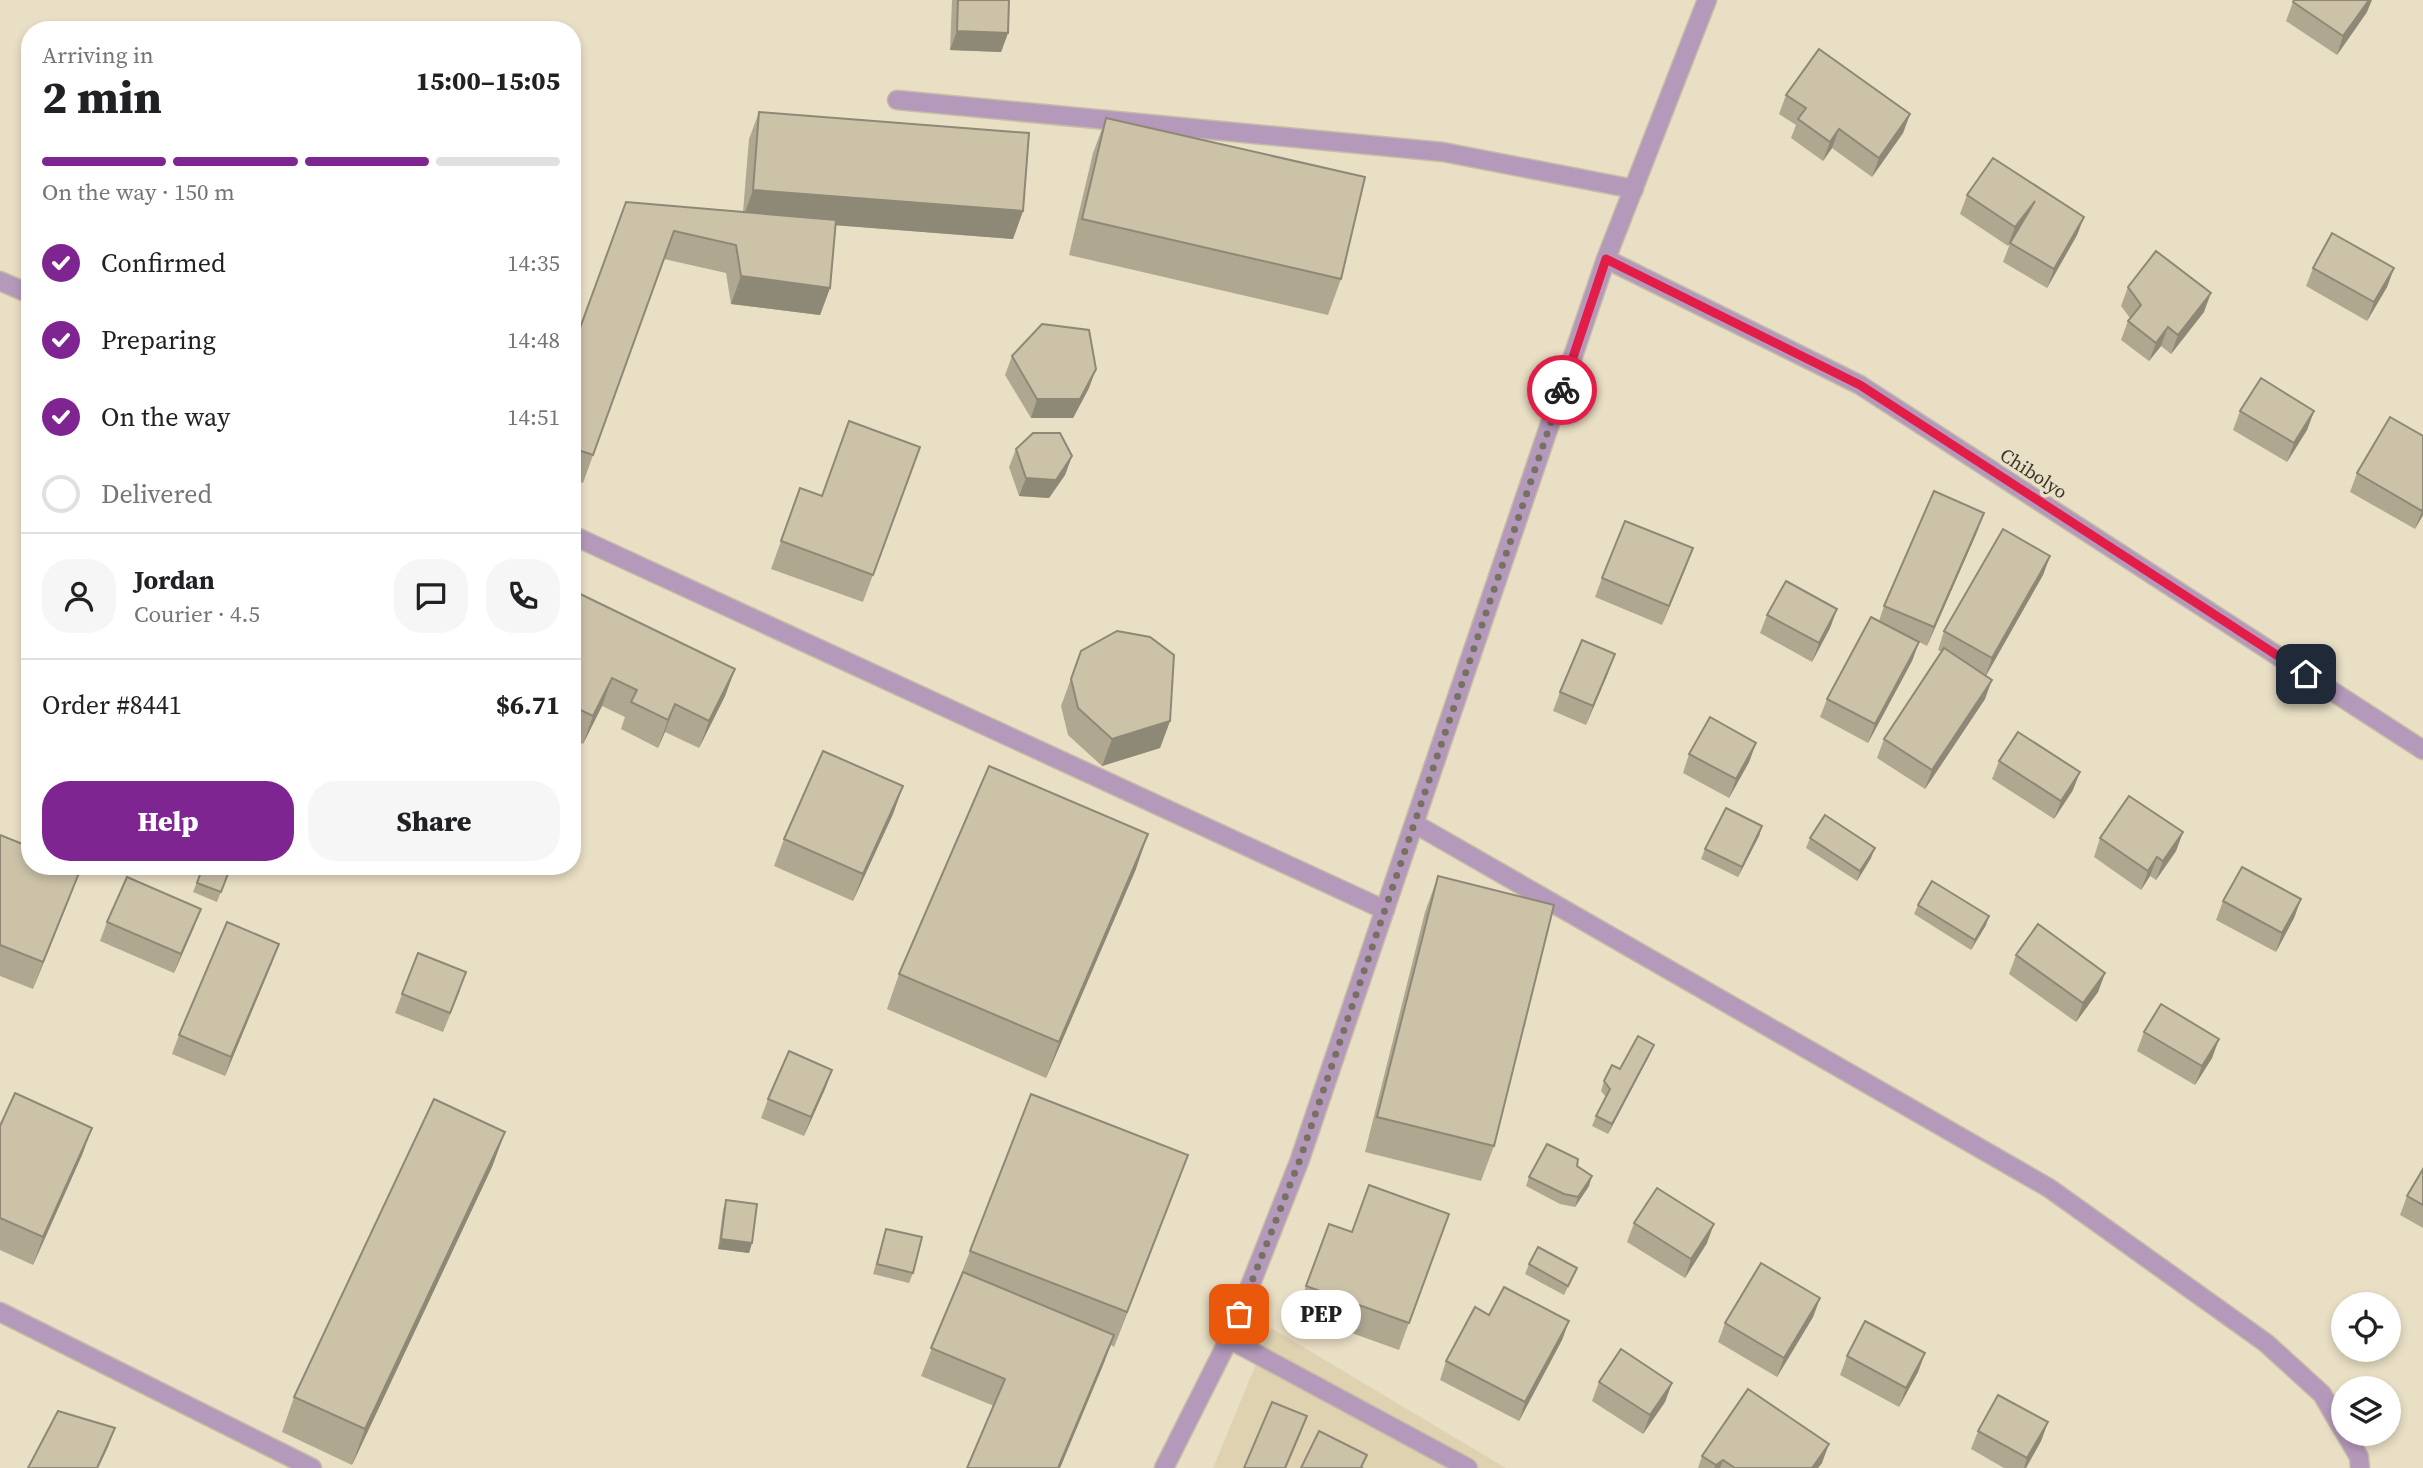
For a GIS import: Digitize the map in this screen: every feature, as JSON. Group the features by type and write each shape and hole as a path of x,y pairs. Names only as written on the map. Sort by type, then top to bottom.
{"street":[{"path":"1164,1468 1229,1339 1299,1162 1606,259 1707,0"},
{"path":"897,100 1443,152 1634,189"},
{"name":"Chibolyo","path":"1606,259 1860,385 2423,750"},
{"path":"0,281 21,290"},
{"path":"581,538 1385,910"},
{"path":"1415,824 2049,1188 2266,1343 2322,1394 2331,1410"},
{"path":"0,1312 312,1468"},
{"path":"1229,1339 1468,1468"},
{"path":"2352,1446 2359,1457 2360,1468"}],"shaded area":[{"path":"1271,1328 1506,1468 1213,1468"}],"building":[{"path":"958,0 1009,0 1008,33 957,31"},
{"path":"2369,0 2343,36 2293,2"},
{"path":"1819,49 1910,114 1879,158 1839,129 1830,142 1798,119 1806,108 1786,95"},
{"path":"759,112 1029,133 1023,211 753,190"},
{"path":"1106,118 1365,177 1341,279 1082,219"},
{"path":"1993,158 2084,217 2054,269 2010,243 2035,201 2015,227 1967,195"},
{"path":"626,202 836,220 830,288 741,276 736,245 674,231 593,455 581,451 581,325"},
{"path":"2332,233 2394,268 2374,302 2313,268"},
{"path":"2156,251 2211,293 2178,335 2168,327 2156,343 2128,321 2141,305 2128,287"},
{"path":"1042,324 1089,330 1096,369 1080,399 1037,399 1012,356"},
{"path":"2261,378 2314,411 2294,443 2240,411"},
{"path":"2390,417 2423,436 2422,511 2357,473"},
{"path":"849,421 920,447 873,575 781,541 800,488 822,496"},
{"path":"1033,433 1060,433 1072,456 1056,480 1026,478 1016,449"},
{"path":"1934,491 1984,513 1934,627 1884,606"},
{"path":"1625,521 1693,548 1669,606 1602,578"},
{"path":"2003,529 2050,556 1992,658 1944,631"},
{"path":"1786,581 1837,609 1819,643 1767,615"},
{"path":"581,594 735,669 709,721 675,704 668,720 631,702 637,690 612,678 593,716 581,710"},
{"path":"1871,617 1919,642 1875,724 1827,699"},
{"path":"1117,631 1150,637 1174,655 1170,721 1112,739 1078,708 1071,679 1081,651"},
{"path":"1582,640 1615,654 1593,706 1560,692"},
{"path":"1944,648 1992,680 1932,770 1884,739"},
{"path":"1710,717 1756,743 1736,779 1689,754"},
{"path":"2018,732 2080,772 2061,801 1999,761"},
{"path":"823,751 903,786 863,874 784,839"},
{"path":"989,766 1148,834 1059,1042 899,974"},
{"path":"2129,796 2183,832 2163,861 2157,857 2148,871 2100,838"},
{"path":"1726,808 1762,826 1742,867 1705,849"},
{"path":"1825,815 1875,848 1860,871 1810,838"},
{"path":"0,835 21,843 21,875 78,875 43,962 0,945"},
{"path":"2242,867 2301,899 2282,933 2223,901"},
{"path":"200,875 228,875 221,892 197,883"},
{"path":"1438,876 1554,905 1494,1146 1377,1117"},
{"path":"127,877 201,909 181,954 107,922"},
{"path":"1932,881 1989,916 1975,940 1918,905"},
{"path":"227,922 279,944 231,1057 179,1035"},
{"path":"2038,924 2105,973 2083,1003 2016,955"},
{"path":"418,953 466,972 450,1013 402,994"},
{"path":"2161,1004 2219,1039 2202,1066 2144,1032"},
{"path":"1638,1036 1654,1045 1612,1124 1596,1116 1610,1089 1604,1081 1612,1065 1620,1069"},
{"path":"789,1051 832,1070 811,1117 768,1099"},
{"path":"15,1093 92,1128 43,1237 0,1218 0,1126"},
{"path":"1031,1094 1188,1155 1127,1312 970,1251"},
{"path":"434,1099 505,1132 365,1429 294,1397"},
{"path":"1547,1144 1578,1159 1577,1166 1592,1176 1578,1197 1564,1194 1529,1177"},
{"path":"2423,1169 2423,1205 2407,1196"},
{"path":"1369,1185 1449,1214 1409,1323 1306,1286 1329,1224 1352,1232"},
{"path":"1657,1188 1714,1224 1691,1259 1634,1223"},
{"path":"726,1200 757,1204 752,1243 721,1239"},
{"path":"886,1229 922,1237 913,1273 877,1264"},
{"path":"1538,1247 1577,1268 1568,1286 1529,1264"},
{"path":"1761,1263 1820,1298 1784,1358 1725,1323"},
{"path":"963,1272 1114,1335 1058,1468 967,1468 1005,1379 931,1348"},
{"path":"1504,1287 1569,1321 1525,1402 1446,1361 1475,1307 1489,1315"},
{"path":"1865,1321 1925,1353 1906,1388 1847,1356"},
{"path":"1621,1349 1672,1383 1650,1415 1599,1382"},
{"path":"1748,1389 1829,1444 1812,1468 1735,1468 1723,1460 1716,1465 1702,1456"},
{"path":"1998,1395 2048,1422 2027,1458 1978,1431"},
{"path":"1272,1402 1307,1416 1285,1468 1244,1468"},
{"path":"58,1411 115,1428 97,1468 28,1468"},
{"path":"1319,1431 1367,1455 1361,1467 1363,1468 1301,1468"}],"way so far":[{"path":"1239,1314 1299,1162 1562,390"}],"place":[{"name":"PEP","path":"1239,1314"}],"route":[{"path":"1562,390 1606,259 1860,385 2306,674"}]}
